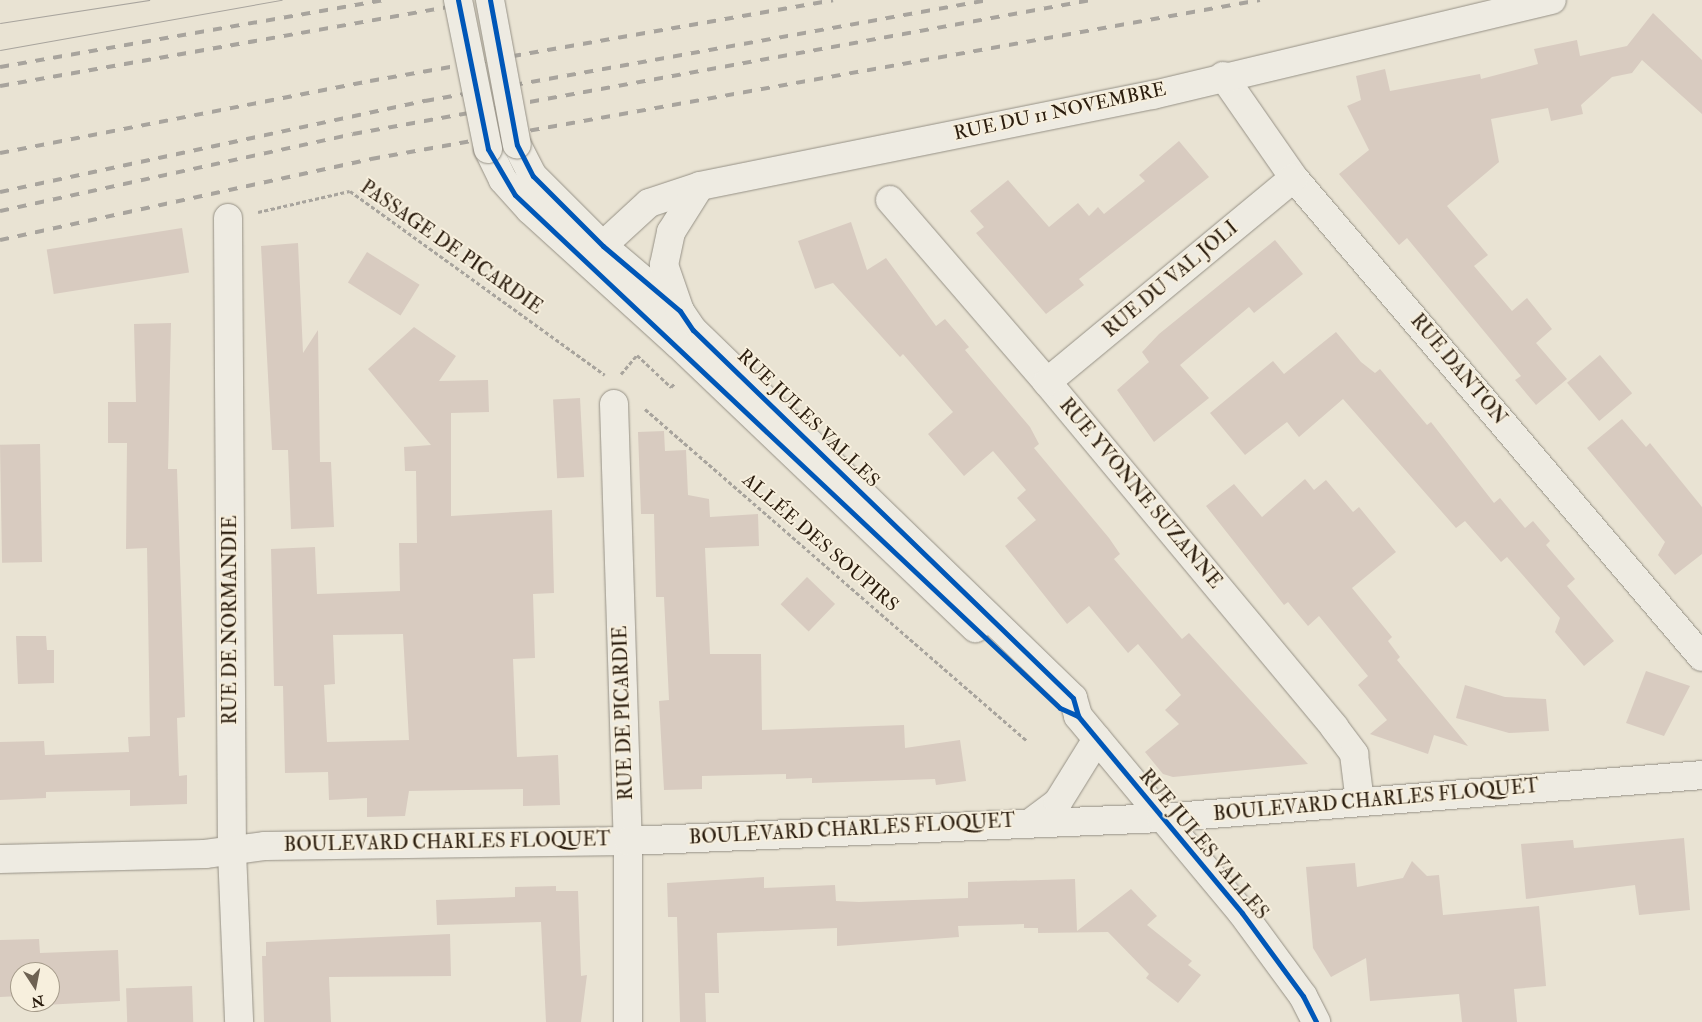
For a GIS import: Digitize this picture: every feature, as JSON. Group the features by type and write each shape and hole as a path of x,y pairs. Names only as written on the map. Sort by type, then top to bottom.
{"street":[{"name":"RUE JULES VALLES","path":"458,0 488,149 515,195 595,253 680,310 693,330 1073,698 1078,716 1242,914 1303,996 1316,1022"},
{"name":"RUE JULES VALLES","path":"490,0 517,145 533,176 595,253 1060,708 1078,716"},
{"name":"RUE DU 11 NOVEMBRE","path":"595,253 649,203 700,186 1153,95 1223,76 1552,0"},
{"name":"RUE DANTON","path":"1223,76 1294,178 1702,657"},
{"name":"RUE DU VAL JOLI","path":"1048,382 1294,178"},
{"path":"680,310 664,264 671,232 700,186"},
{"name":"RUE YVONNE SUZANNE","path":"890,200 1048,382 1354,754 1360,802"},
{"name":"RUE DE NORMANDIE","path":"228,218 232,852 238,1022"},
{"name":"RUE DE PICARDIE","path":"621,395 628,841 628,1022"},
{"path":"1033,821 1058,802 1097,739"},
{"name":"BOULEVARD CHARLES FLOQUET","path":"0,859 232,852 265,846 628,841 1033,821 1161,818 1702,775"}],"path":[{"path":"621,395 637,355 672,387 680,378"}],"building":[{"path":"1653,13 1702,60 1702,114 1642,60 1632,73 1612,77 1581,105 1583,114 1551,121 1548,108 1491,119 1499,162 1447,206 1488,255 1474,266 1512,311 1527,298 1552,329 1536,343 1567,379 1536,405 1515,380 1521,376 1407,238 1399,245 1339,174 1369,150 1347,106 1361,100 1356,76 1385,69 1390,91 1480,74 1481,79 1538,64 1534,49 1577,40 1580,56 1627,46"},
{"path":"1179,141 1209,177 1079,279 1084,285 1046,314 976,233 984,227 970,211 1008,180 1049,227 1078,203 1089,216 1098,207 1104,214 1145,181 1139,175"},
{"path":"851,222 867,270 886,258 936,326 945,319 969,347 965,350 1030,427 1039,444 1034,448 1109,538 1120,554 1114,559 1182,639 1189,633 1308,764 1173,777 1163,774 1145,752 1179,724 1165,710 1181,695 1138,644 1128,653 1089,606 1067,624 1005,546 1036,520 1017,498 1026,490 993,451 964,476 928,434 953,412 903,354 900,357 833,283 815,289 798,241"},
{"path":"182,228 189,272 54,294 47,249"},
{"path":"1275,240 1303,274 1254,313 1249,307 1180,365 1209,398 1154,442 1117,390 1149,362 1142,352 1159,334"},
{"path":"298,243 303,353 318,330 320,462 331,462 334,527 291,529 288,450 272,450 261,246"},
{"path":"367,252 420,285 401,315 348,283"},
{"path":"171,323 168,469 177,469 185,717 177,718 179,776 187,775 187,804 130,806 130,790 46,792 46,798 0,800 0,742 44,741 45,755 129,752 128,737 150,736 147,548 126,549 127,443 108,443 108,402 136,402 134,324"},
{"path":"414,327 456,356 439,381 488,380 489,412 451,413 451,516 552,510 554,593 533,594 535,658 513,659 517,757 558,755 560,805 523,806 523,789 409,791 405,816 367,817 367,798 329,800 328,772 285,773 283,686 274,686 271,549 315,547 317,594 400,591 399,543 417,543 416,471 405,471 404,447 431,445 368,369","holes":["403,634 409,740 327,742 324,685 335,684 333,635"]},
{"path":"1336,332 1361,362 1375,373 1380,369 1427,425 1431,422 1494,503 1500,498 1525,528 1533,521 1550,541 1546,545 1575,579 1567,586 1614,641 1584,666 1555,632 1560,618 1507,557 1501,562 1465,521 1456,528 1343,399 1299,437 1287,422 1245,455 1210,413 1273,361 1284,374"},
{"path":"1600,355 1632,393 1599,421 1567,383"},
{"path":"580,398 584,477 557,478 553,399"},
{"path":"1622,419 1646,447 1650,443 1702,507 1702,554 1675,575 1658,555 1665,542 1587,448"},
{"path":"664,431 665,451 686,450 688,495 709,499 710,517 758,514 759,546 705,548 710,654 761,654 762,730 904,725 905,748 960,740 966,781 936,785 935,779 812,783 812,778 786,779 786,774 702,776 702,789 664,790 659,701 669,700 664,597 656,597 654,514 641,514 638,432"},
{"path":"40,444 42,562 2,563 0,445"},
{"path":"1305,479 1314,490 1326,480 1353,512 1359,507 1396,552 1352,588 1392,637 1388,641 1400,657 1397,660 1468,746 1434,735 1428,754 1370,734 1387,720 1358,685 1368,676 1319,616 1308,626 1288,602 1284,605 1206,506 1234,484 1262,517"},
{"path":"807,577 835,604 809,631 781,604"},
{"path":"16,636 46,636 47,650 54,650 54,683 18,684"},
{"path":"1646,671 1690,686 1664,736 1626,723"},
{"path":"1465,685 1505,697 1546,699 1549,731 1509,733 1456,718"},
{"path":"1684,838 1690,910 1639,915 1635,885 1526,899 1521,844 1573,840 1574,848"},
{"path":"1412,861 1427,876 1439,875 1443,915 1539,906 1546,986 1514,989 1517,1022 1462,1022 1459,994 1370,1001 1366,958 1331,977 1313,948 1306,867 1355,863 1357,887 1403,878"},
{"path":"764,877 764,888 835,885 836,901 859,902 968,898 968,882 1075,879 1077,931 1131,889 1157,916 1147,925 1192,961 1188,965 1201,975 1178,1003 1146,978 1149,974 1108,932 1038,933 1038,928 1024,928 1024,924 958,926 959,937 837,946 837,928 717,933 719,993 705,993 706,1022 680,1022 677,917 668,917 667,883"},
{"path":"556,886 556,891 578,891 581,976 587,975 581,1022 546,1022 541,922 437,925 436,900 515,897 515,887"},
{"path":"450,934 451,976 329,977 331,1022 264,1022 262,956 266,956 266,942"},
{"path":"39,939 40,953 118,950 120,1001 60,1004 60,962 10,962 10,996 0,997 0,940"},
{"path":"192,986 193,1022 127,1022 126,988"}],"tram line":[{"path":"0,23 149,0"},
{"path":"0,50 282,0"}],"railway":[{"path":"0,67 384,0"},
{"path":"0,86 488,0"},
{"path":"0,153 370,81 833,0"},
{"path":"0,192 425,101 988,0"},
{"path":"0,211 353,134 1091,0"},
{"path":"0,240 371,159 1260,0"}],"cycle path":[{"path":"458,0 488,149 515,195 1060,708 1078,716"},
{"path":"490,0 517,145 533,176 603,246 680,311 693,330 1073,698 1078,716 1242,913 1303,996 1316,1022"}]}
